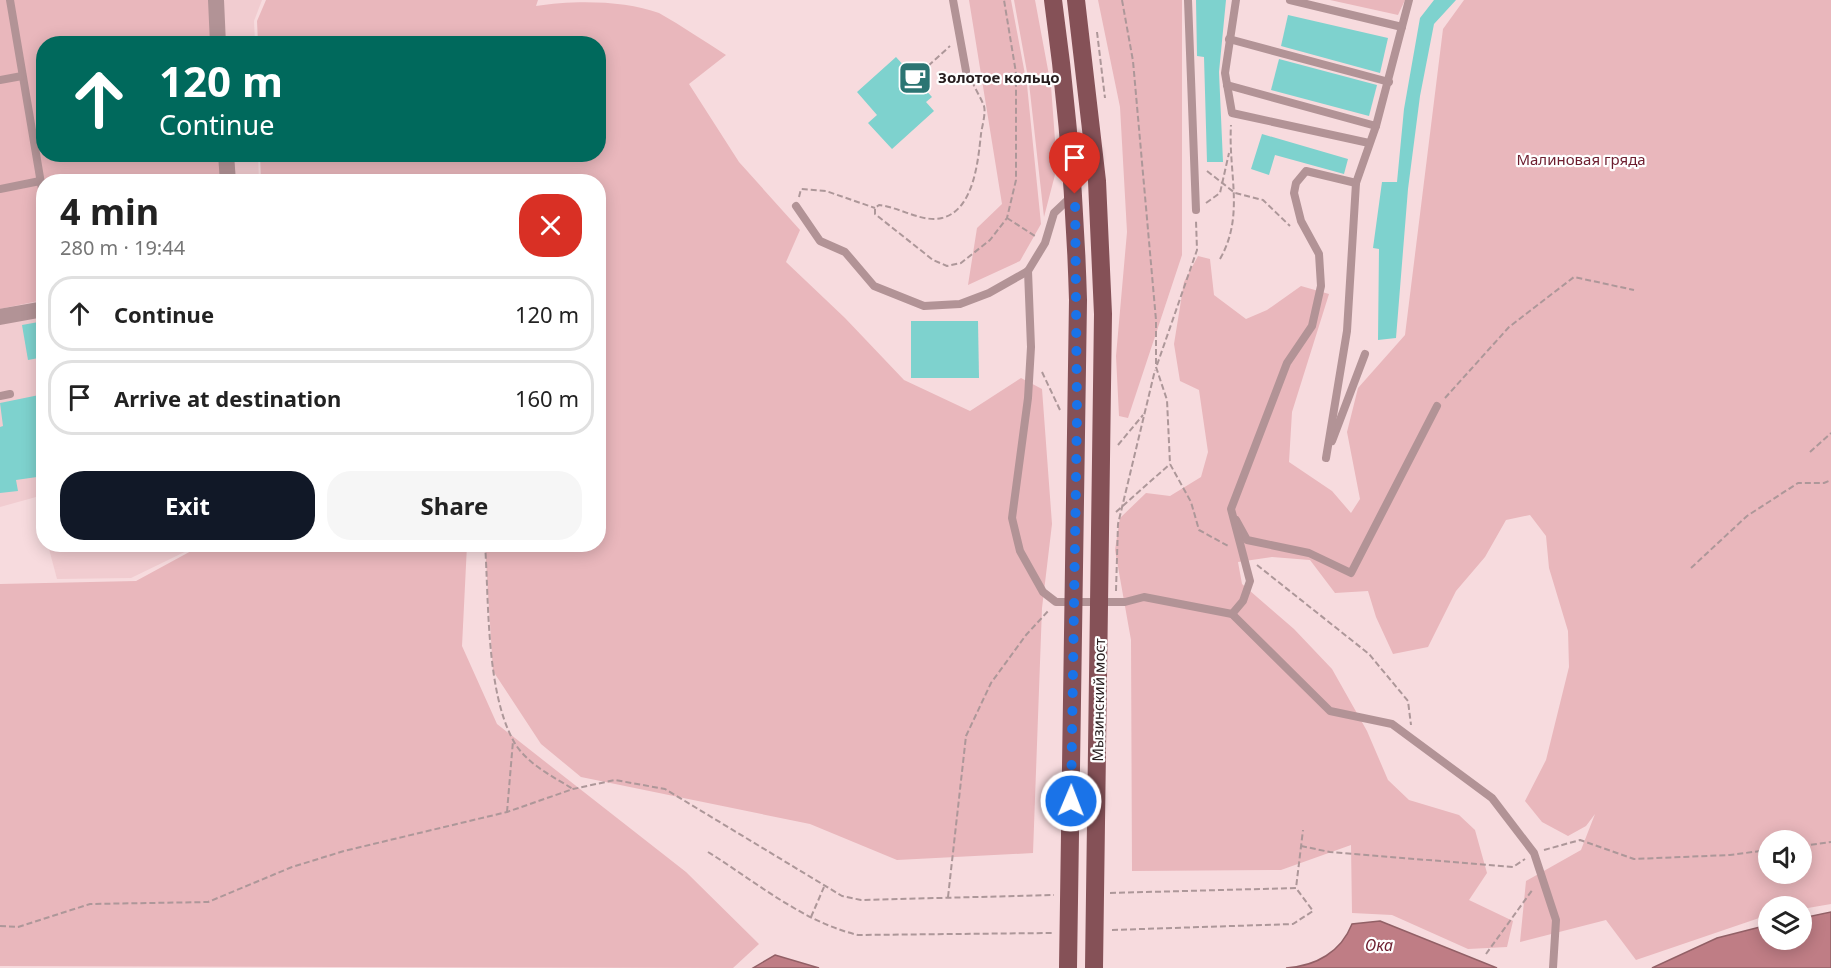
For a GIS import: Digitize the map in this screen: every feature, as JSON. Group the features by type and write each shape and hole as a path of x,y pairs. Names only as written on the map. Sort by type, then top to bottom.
{"main road":[{"name":"Мызинский мост","path":"1053,0 1075,194 1077,414 1068,968"},
{"name":"Мызинский мост","path":"1076,0 1097,181 1103,314 1102,540 1094,968"}],"street":[{"path":"216,0 218,36"},
{"path":"0,317 36,310"}],"lane":[{"path":"10,0 36,158"},
{"path":"953,0 966,70"},
{"path":"1190,0 1196,210"},
{"path":"1236,0 1225,73 1232,113 1369,143"},
{"path":"1290,0 1402,27"},
{"path":"1365,354 1326,458 1347,331 1356,183 1389,82 1409,0"},
{"path":"1229,39 1389,82"},
{"path":"0,80 22,76"},
{"path":"1227,85 1376,126"},
{"path":"1232,614 1243,601 1250,582 1240,552 1231,509 1287,363 1312,326 1321,286 1319,254 1301,221 1294,193 1296,183 1306,171 1356,183"},
{"path":"0,189 36,182"},
{"path":"796,206 820,241 845,252 874,286 924,306 960,304 989,293 1028,271 1045,243 1054,213 1075,194"},
{"path":"1028,271 1031,347 1028,398 1012,518 1020,551 1034,580 1043,592 1056,602 1113,602 1144,597 1232,614 1329,711 1392,724 1413,739 1492,798 1534,853 1556,920 1553,968"},
{"path":"0,396 10,394"},
{"path":"1231,509 1247,540 1309,553 1351,573 1437,406"}],"path":[{"path":"875,208 875,214 886,224 933,260 946,266 961,263 990,240 1007,218 1016,180 1016,85 1004,0"},
{"path":"1122,0 1133,61 1156,320 1156,368 1167,400 1170,464 1191,502 1199,530 1240,552 1369,654 1408,701 1413,739"},
{"path":"915,78 941,54"},
{"path":"796,206 801,189 826,191 875,208 879,205 888,206 923,217 941,218 957,210 969,191 978,157 985,108 966,70"},
{"path":"1113,602 1117,587 1118,524 1145,412 1156,368 1197,250 1196,210 1220,193 1229,153 1232,113"},
{"path":"1194,153 1202,166 1235,193"},
{"path":"1220,260 1234,225 1235,193 1229,153"},
{"path":"1007,218 1045,243"},
{"path":"1437,406 1509,327 1574,277 1634,290"},
{"path":"1031,347 1059,410 1077,414"},
{"path":"1111,452 1145,412"},
{"path":"1810,452 1831,433"},
{"path":"1122,507 1170,464"},
{"path":"1691,568 1747,516 1798,483 1824,483 1831,480"},
{"path":"485,552 496,693 513,741 533,765 573,789"},
{"path":"948,897 966,736 991,683 1026,635 1056,602"},
{"path":"507,812 513,741"},
{"path":"0,926 18,927 90,904 208,902 292,867 344,851 507,812 573,789 615,780 665,789 842,896 861,900 1064,894"},
{"path":"1303,830 1296,888 1313,911"},
{"path":"1812,845 1831,842"},
{"path":"708,852 811,917 824,886"},
{"path":"1486,954 1542,877"},
{"path":"1110,893 1296,888"}],"shaded area":[{"path":"210,0 262,0 254,21 255,36 212,36"},
{"path":"224,162 258,162 259,174 224,174"},
{"path":"36,301 36,497 0,507 0,309"},
{"path":"50,552 185,552 131,578 57,579"}],"green space":[{"path":"0,0 210,0 212,36 36,36 36,162 224,162 224,174 36,174 36,301 0,309"},
{"path":"266,0 538,0 536,6 598,2 615,3 659,13 726,55 689,84 739,162 800,230 786,262 845,318 904,380 970,411 1021,378 1042,389 1052,524 1042,608 1033,853 897,860 810,824 581,777 541,744 493,671 485,552 606,552 606,174 261,174 260,162 606,162 606,36 258,36 257,21"},
{"path":"969,0 1011,0 1027,85 1041,224 1020,261 968,285 977,228 1002,204"},
{"path":"1014,0 1035,0 1051,86 1057,167 1044,217 1029,83"},
{"path":"1098,0 1182,0 1182,255 1128,418 1119,416 1116,356 1127,232 1120,107"},
{"path":"1330,0 1405,0 1398,15"},
{"name":"Малиновая гряда","path":"1464,0 1831,0 1831,904 1812,907 1812,896 1758,896 1758,918 1636,960 1606,920 1520,942 1526,881 1581,850 1595,814 1586,826 1568,836 1542,822 1525,801 1546,760 1569,667 1568,631 1549,568 1546,536 1530,515 1506,520 1485,557 1456,591 1428,647 1393,654 1376,617 1368,591 1335,593 1310,560 1272,557 1238,562 1242,584 1294,629 1332,669 1367,731 1388,780 1409,800 1459,815 1475,830 1487,873 1469,900 1513,921 1507,947 1468,949 1392,915 1352,913 1351,845 1281,870 1132,871 1131,640 1115,550 1120,518 1146,493 1170,496 1201,477 1208,452 1199,390 1180,381 1174,344 1184,282 1198,256 1210,259 1214,295 1246,319 1267,310 1301,286 1329,294 1292,412 1289,462 1332,491 1351,513 1360,499 1347,432 1358,388 1405,335 1443,29"},
{"path":"189,552 467,552 462,646 497,724 686,872 759,944 733,968 0,966 0,584 136,581"}],"water":[{"path":"1831,912 1831,968 1652,968 1717,938 1758,928 1758,950 1812,950 1812,916"},
{"name":"Ока","path":"1380,921 1497,968 1286,968 1317,961 1326,956 1341,942 1352,924"},
{"path":"775,955 819,968 753,968"}],"building":[{"path":"1196,0 1226,0 1219,72 1223,162 1207,162 1204,57 1197,56"},
{"path":"1434,0 1456,0 1434,24 1420,96 1408,189 1396,338 1378,340 1379,249 1373,248 1382,182 1397,182 1404,109 1420,18"},
{"path":"1288,15 1388,38 1380,73 1281,46"},
{"path":"896,57 932,97 926,102 934,111 892,149 868,123 877,115 857,92"},
{"path":"1279,59 1377,85 1369,116 1271,90"},
{"path":"1262,134 1348,159 1344,174 1275,155 1269,175 1251,169"},
{"path":"911,321 978,321 979,378 911,378"},
{"path":"36,322 36,358 28,360 22,325"},
{"path":"36,396 36,477 16,480 18,491 0,493 0,427 3,426 0,403"}],"place":[{"name":"Золотое кольцо","path":"915,78"}],"route":[{"path":"1071,801 1078,300 1075,194"}]}
